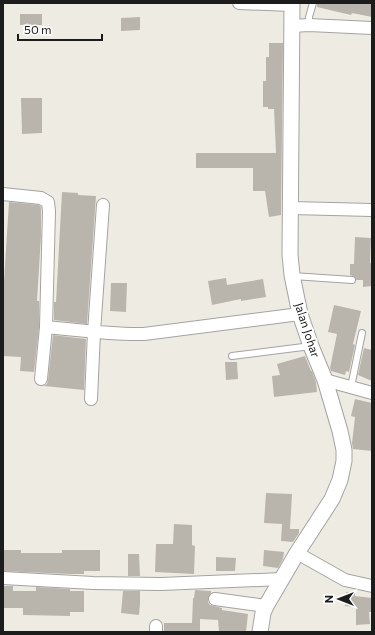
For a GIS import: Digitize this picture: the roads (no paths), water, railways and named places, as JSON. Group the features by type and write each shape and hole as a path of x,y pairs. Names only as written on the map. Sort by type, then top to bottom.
{"street":[{"path":"239,3 292,4"},
{"name":"Jalan Johar","path":"260,632 263,613 266,606 297,553 332,499 343,471 344,462 344,450 340,431 325,380 300,314 292,276 290,255 292,4"},
{"path":"292,26 309,25 372,28"},
{"path":"3,194 41,198 48,202 46,327 41,379"},
{"path":"91,399 103,205"},
{"path":"291,208 372,210"},
{"path":"46,327 94,332 144,334 300,314"},
{"path":"325,380 372,393"},
{"path":"297,553 346,580 372,586"},
{"path":"3,578 93,583 161,584 282,579"},
{"path":"215,599 266,606"}],"lane":[{"path":"309,25 309,17 313,3"},
{"path":"292,276 352,280"},
{"path":"351,387 362,333"},
{"path":"232,356 311,346"}]}
